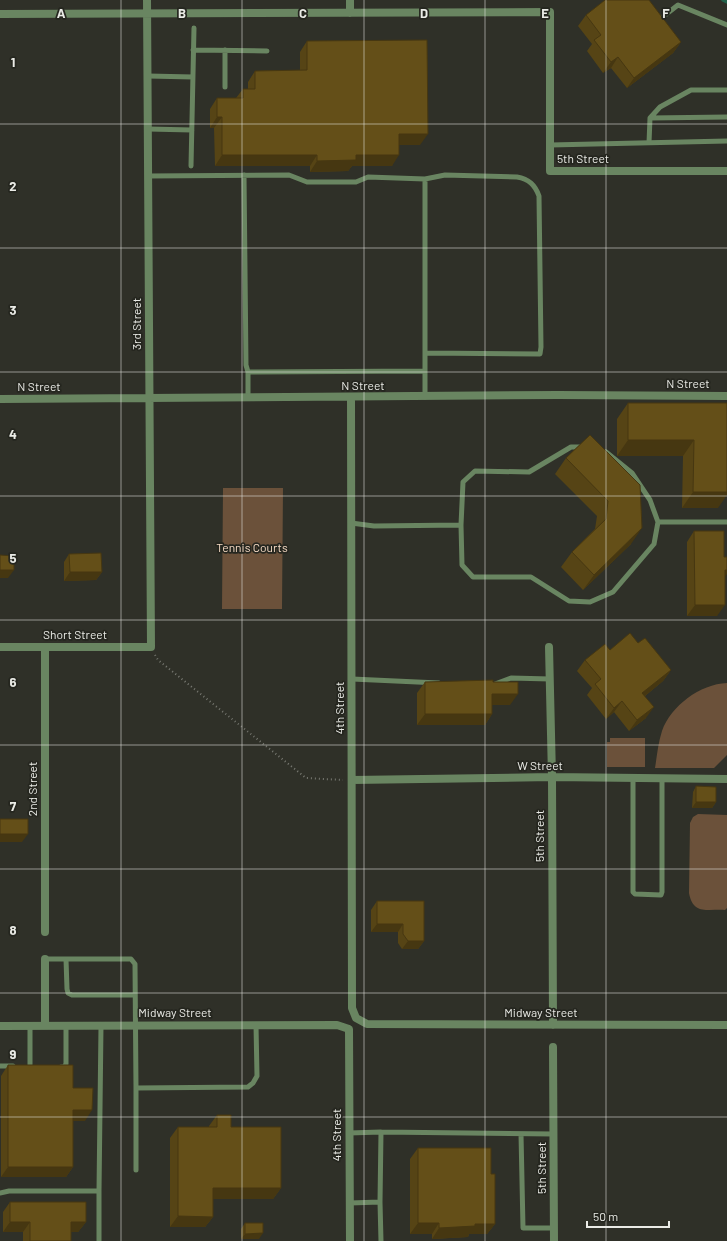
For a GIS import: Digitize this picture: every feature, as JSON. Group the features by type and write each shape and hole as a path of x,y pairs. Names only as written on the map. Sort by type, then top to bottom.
{"street":[{"name":"3rd Street","path":"147,0 151,647"},
{"path":"0,14 147,15 350,13 350,0"},
{"name":"5th Street","path":"350,13 550,12 550,171 727,171"},
{"name":"N Street","path":"0,399 351,398 558,395 727,396"},
{"name":"4th Street","path":"351,398 352,1008 356,1018"},
{"name":"5th Street","path":"549,646 552,778 553,1025"},
{"name":"Short Street","path":"0,647 151,647"},
{"name":"2nd Street","path":"45,647 45,932"},
{"name":"W Street","path":"352,780 552,778 727,779"},
{"path":"45,959 45,1026"},
{"name":"Midway Street","path":"356,1018 367,1024 727,1025"},
{"name":"Midway Street","path":"0,1026 337,1025 349,1029"},
{"name":"4th Street","path":"349,1029 350,1241"},
{"name":"5th Street","path":"553,1047 554,1241"}],"lane":[{"path":"660,19 678,5 727,25"},
{"path":"191,166 194,28"},
{"path":"193,50 267,51"},
{"path":"225,50 225,87"},
{"path":"148,76 193,76"},
{"path":"649,143 650,118 660,107 691,90 727,90"},
{"path":"650,118 727,117"},
{"path":"148,129 192,130"},
{"path":"550,145 727,141"},
{"path":"244,175 246,365 248,372 248,398"},
{"path":"148,176 289,175 307,182 356,182 368,177 425,179 445,175 525,178 536,187 540,196 542,347 540,354 425,353"},
{"path":"425,179 425,397"},
{"path":"248,372 425,371"},
{"path":"592,446 571,447 529,472 475,471 463,482 461,525 462,565 473,577 531,577 569,601 590,602 613,592 654,544 658,522 650,500 632,473 599,446"},
{"path":"658,522 727,522"},
{"path":"351,523 374,526 461,525"},
{"path":"489,684 497,684 511,678 550,679"},
{"path":"352,679 443,683"},
{"path":"633,778 633,892 635,894 660,895 662,892 662,779"},
{"path":"45,959 131,959 135,964 136,1170"},
{"path":"66,959 68,993 72,995 135,995"},
{"path":"136,1088 248,1087 253,1083 257,1076 256,1025"},
{"path":"30,1026 30,1067"},
{"path":"58,1067 64,1067 66,1064 66,1026"},
{"path":"99,1241 101,1026"},
{"path":"0,1066 37,1067"},
{"path":"381,1132 381,1241"},
{"path":"349,1133 554,1134"},
{"path":"521,1134 523,1228 554,1228"},
{"path":"0,1193 10,1190 99,1191"},
{"path":"350,1203 380,1202"}],"path":[{"path":"151,647 158,660 306,778 352,780"}],"green space":[{"name":"Tennis Courts","path":"223,488 283,488 282,609 222,609"},
{"path":"727,683 727,755 714,768 655,768 662,731 672,713 679,705 697,692 717,684"},
{"path":"610,738 645,738 645,767 607,767 607,742 610,742"},
{"path":"698,814 727,815 727,908 725,910 707,910 697,908 691,900 689,893 690,823 693,817"}],"building":[{"path":"605,0 649,0 681,42 634,78 618,57 611,62 594,40 601,35 586,15"},
{"path":"427,40 428,134 399,134 399,155 356,155 356,160 317,161 317,155 222,155 222,117 217,117 217,98 243,98 243,89 255,89 255,71 307,70 307,41"},
{"path":"628,403 727,403 727,492 693,492 694,440 628,440"},
{"path":"590,435 640,485 642,528 594,575 572,552 606,519 608,501 566,458"},
{"path":"694,531 724,531 724,557 727,557 727,570 725,570 725,605 695,605"},
{"path":"101,553 102,572 70,572 69,554"},
{"path":"0,555 14,556 14,570 0,570"},
{"path":"630,633 638,643 645,638 671,670 642,693 654,707 637,720 622,701 614,708 595,684 601,679 585,660 605,644 610,650"},
{"path":"493,680 493,682 518,682 518,694 492,694 492,714 425,714 425,682"},
{"path":"696,786 716,787 716,802 696,802"},
{"path":"0,819 28,819 28,834 0,834"},
{"path":"377,901 424,901 424,941 408,941 403,934 403,924 377,924"},
{"path":"8,1065 73,1065 73,1088 93,1088 92,1110 73,1110 73,1167 8,1167"},
{"path":"217,1115 231,1115 231,1127 281,1127 281,1188 213,1188 213,1217 178,1216 178,1127 217,1127"},
{"path":"418,1148 491,1148 491,1174 495,1174 495,1224 475,1224 475,1226 439,1228 439,1223 418,1223"},
{"path":"10,1202 86,1202 86,1222 71,1222 71,1241 30,1241 30,1222 10,1222"},
{"path":"245,1223 263,1223 263,1233 245,1234"}],"waterway":[{"path":"723,0 727,2"}]}
